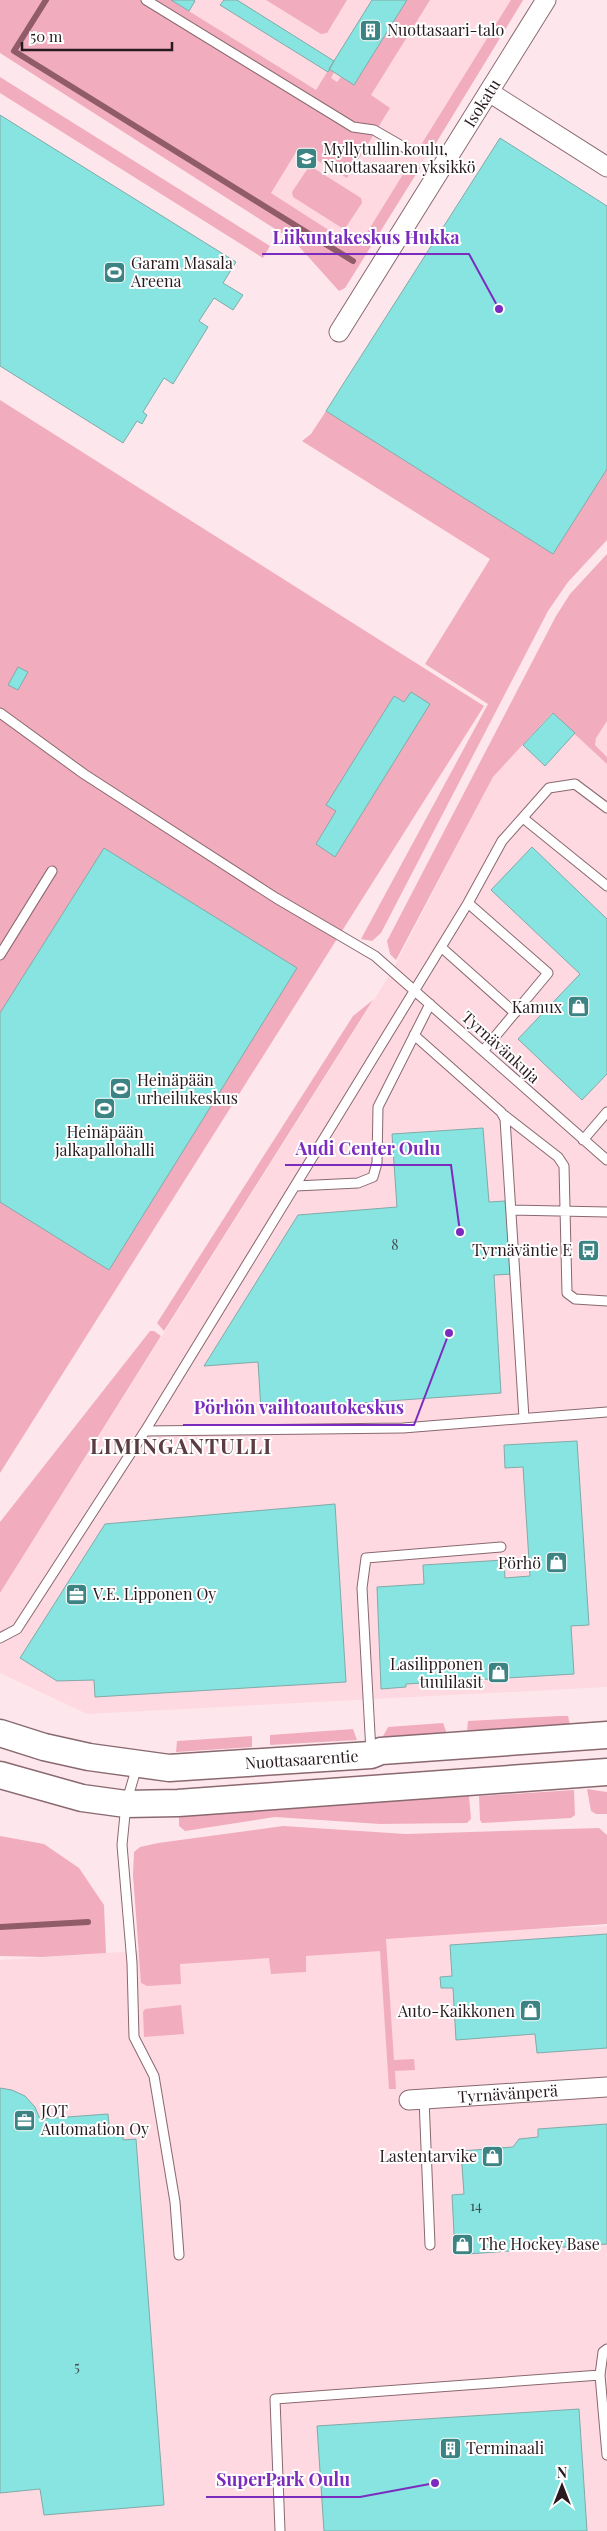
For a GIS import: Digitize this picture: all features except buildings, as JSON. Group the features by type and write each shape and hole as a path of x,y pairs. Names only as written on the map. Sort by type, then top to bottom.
{"main road":[{"name":"Nuottasaarentie","path":"0,1733 44,1747 137,1766 176,1768 372,1755 380,1751 607,1735"},
{"path":"0,1775 82,1798 126,1804 197,1802 607,1772"}],"street":[{"name":"Isokatu","path":"339,332 546,0"},
{"path":"489,92 607,166"},
{"name":"Tyrnävänperä","path":"416,2100 607,2087"}],"lane":[{"path":"146,0 353,126 374,130 407,149"},
{"name":"Tyrnävänkuja","path":"0,713 84,774 251,882 375,956 607,1160"},
{"path":"0,1638 17,1629 145,1431 441,947 502,841 549,788 558,785 575,784 607,808"},
{"path":"523,818 607,886"},
{"path":"0,955 52,871"},
{"path":"468,902 548,973 483,1051"},
{"path":"441,947 515,1013"},
{"path":"296,1186 358,1184 373,1177 377,1163 378,1107 430,1004"},
{"path":"414,1036 504,1116 562,1162 564,1171 567,1293 575,1299 607,1301"},
{"path":"583,1140 607,1112"},
{"path":"504,1116 524,1418"},
{"path":"511,1210 607,1212"},
{"path":"145,1431 360,1430 607,1412"},
{"path":"372,1755 362,1588 366,1558 501,1547"},
{"path":"137,1766 126,1804 122,1845 132,1964 134,2037 154,2076 157,2090 175,2202 179,2255"},
{"path":"416,2100 430,2245"},
{"path":"607,2349 603,2352 600,2375 607,2455"},
{"path":"280,2531 275,2399 600,2375"}],"shaded area":[{"path":"0,0 171,0 316,90 329,69 334,72 331,78 337,82 341,77 354,85 407,0 430,0 371,95 390,108 347,178 298,149 271,193 352,245 363,239 410,163 415,163 420,168 345,288 339,291 294,241 0,53"},
{"name":"Myllytullin koulu, Nuottasaaren yksikkö","path":"50,0 524,0 359,264 18,51"},
{"path":"266,0 347,0 327,33 321,34"},
{"path":"511,0 523,0 430,153 421,145"},
{"path":"0,77 270,246 263,258 0,93"},
{"path":"312,167 361,198 362,203 346,227 342,228 293,197 292,192 308,168"},
{"name":"Heinäpään urheilukeskus","path":"0,400 484,706 0,1473"},
{"path":"326,411 553,554 607,469 607,540 568,582 548,611 381,933 372,941 361,939 488,704 425,664 490,559 302,441 311,434"},
{"path":"607,554 607,721 596,738 595,745 607,757 607,764 552,713 493,777 396,960 390,954 387,941 556,616 570,594"},
{"path":"553,713 607,713 607,1687 87,1714 0,1673 0,1593 392,971 493,777"},
{"path":"373,1000 164,1331 157,1323 353,1016"},
{"path":"150,1331 154,1331 161,1336 0,1593 0,1522"},
{"path":"568,1716 570,1725 467,1732 468,1721"},
{"path":"443,1723 447,1734 382,1738 388,1727"},
{"path":"353,1729 357,1740 270,1745 270,1735"},
{"path":"252,1736 252,1747 176,1752 177,1741"},
{"path":"587,1789 607,1792 607,1814 596,1814 591,1811"},
{"path":"574,1790 575,1815 571,1818 482,1823 480,1820 479,1796"},
{"path":"469,1796 471,1819 467,1823 380,1824 275,1817 185,1831 179,1826 179,1816"},
{"path":"283,1826 406,1834 599,1828 607,1835 607,1924 386,1939 394,2060 414,2059 415,2070 395,2071 396,2089 389,2089 380,1951 306,1956 306,1972 271,1974 269,1958 180,1964 181,1984 147,1986 141,1983 133,1875 134,1852 140,1847 158,1843"},
{"path":"0,1836 44,1844 79,1868 104,1905 106,1953 42,1957 0,1956"},
{"path":"607,1926 607,2531 0,2531 0,1960 381,1935"},
{"path":"181,2005 184,2034 144,2037 143,2012 145,2009"}],"waterway":[{"path":"46,0 14,51 353,261"},
{"path":"0,1927 88,1922"}],"place":[{"name":"Nuottasaari-talo","path":"371,30"},
{"name":"Myllytullin koulu, Nuottasaaren yksikkö","path":"307,158"},
{"name":"Garam Masala Areena","path":"115,272"},
{"name":"Liikuntakeskus Hukka","path":"499,309"},
{"name":"Kamux","path":"578,1007"},
{"name":"Heinäpään urheilukeskus","path":"121,1089"},
{"name":"Heinäpään jalkapallohalli","path":"105,1108"},
{"name":"Audi Center Oulu","path":"460,1232"},
{"name":"Tyrnäväntie E","path":"588,1250"},
{"name":"Pörhön vaihtoautokeskus","path":"449,1333"},
{"name":"Pörhö","path":"557,1563"},
{"name":"V.E. Lipponen Oy","path":"77,1594"},
{"name":"Lasilipponen tuulilasit","path":"499,1673"},
{"name":"Auto-Kaikkonen","path":"531,2011"},
{"name":"JOT Automation Oy","path":"25,2120"},
{"name":"Lastentarvike","path":"493,2156"},
{"name":"The Hockey Base","path":"463,2244"},
{"name":"Terminaali","path":"450,2448"},
{"name":"SuperPark Oulu","path":"435,2483"}],"district":[{"name":"LIMINGANTULLI","path":"181,1447"}]}
